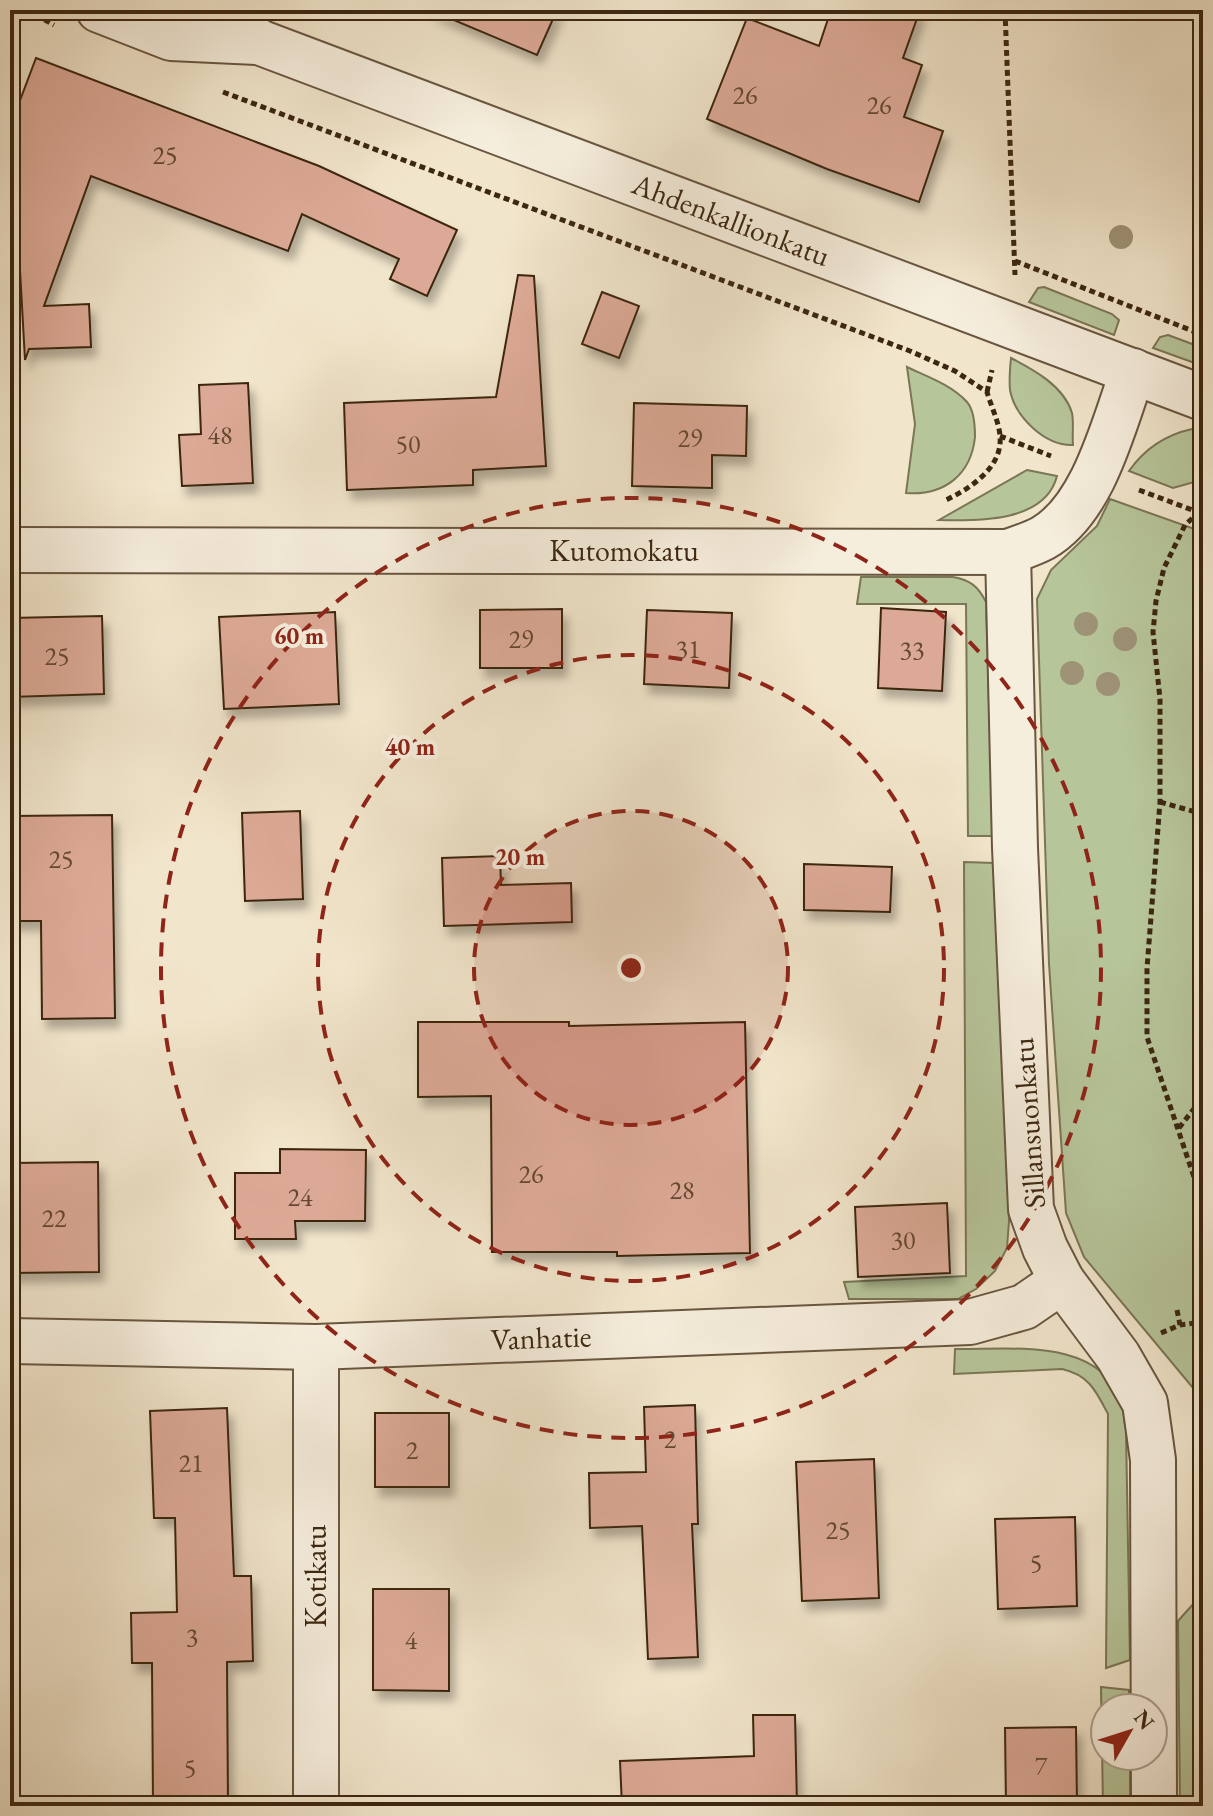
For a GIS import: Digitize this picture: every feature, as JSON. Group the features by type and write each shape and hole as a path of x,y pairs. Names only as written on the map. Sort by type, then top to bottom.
{"street":[{"name":"Ahdenkallionkatu","path":"217,10 259,42 1203,398"},
{"name":"Ahdenkallionkatu","path":"81,19 171,38 259,42"},
{"name":"Kutomokatu","path":"10,550 1008,552 1043,538 1069,516 1095,474 1133,371"},
{"name":"Sillansuonkatu","path":"1008,552 1015,848 1031,1209 1045,1248 1062,1281 1118,1356 1145,1403 1153,1460 1154,1806"},
{"name":"Vanhatie","path":"10,1341 316,1347 970,1322 1024,1307 1062,1281"},
{"name":"Kotikatu","path":"316,1347 316,1806"}],"path":[{"path":"27,10 37,18 81,19"},
{"path":"1005,10 1015,261 1203,335"},
{"path":"217,90 895,345 955,371 987,392 1000,436 997,461 974,483 943,501"},
{"path":"1203,502 1199,512 1185,525 1164,568 1156,601 1153,632 1160,699 1160,802 1147,968 1147,1037 1179,1129 1203,1212"},
{"path":"1160,802 1203,814"},
{"path":"1179,1129 1203,1097"},
{"path":"1177,1310 1180,1325"}],"green space":[{"path":"1044,287 1112,314 1119,320 1114,335 1029,302 1038,288"},
{"path":"1168,335 1203,348 1203,366 1153,348 1160,337"},
{"path":"1011,358 1055,387 1068,403 1073,421 1073,445 1052,441 1025,420 1010,390"},
{"path":"907,367 954,391 969,405 973,414 975,437 968,462 943,487 920,493 906,493 915,424"},
{"path":"1192,429 1203,431 1203,468 1198,481 1173,488 1129,471 1156,444"},
{"path":"1027,470 1057,476 1050,491 1039,503 1007,516 939,520"},
{"path":"1110,499 1203,532 1203,1400 1084,1257 1066,1213 1049,964 1037,599 1051,570 1097,526"},
{"path":"861,577 953,577 973,585 986,602 993,836 968,836 966,604 857,604"},
{"path":"964,862 994,863 1009,1221 1007,1248 995,1271 976,1289 958,1299 849,1299 844,1282 966,1276"},
{"path":"955,1349 1052,1352 1075,1357 1095,1367 1112,1383 1122,1405 1126,1430 1130,1660 1106,1668 1108,1414 1100,1398 1079,1375 1062,1369 954,1374"},
{"path":"1203,1593 1203,1806 1180,1806 1178,1621"},
{"path":"1101,1687 1129,1690 1129,1692 1101,1692"},
{"path":"1102,1772 1130,1772 1130,1806 1103,1806"}],"building":[{"path":"430,10 557,10 537,55"},
{"path":"831,10 920,10 903,58 922,65 904,117 943,131 919,202 827,169 707,119 747,18 819,46"},
{"path":"36,58 319,166 457,230 427,296 390,279 399,259 302,214 288,251 91,176 44,306 89,304 91,347 29,349 25,360 19,252 10,249 10,127"},
{"path":"518,275 534,276 546,466 473,470 473,485 347,490 344,403 496,397"},
{"path":"602,292 639,306 619,358 582,344"},
{"path":"248,383 253,483 182,486 179,435 201,434 199,385"},
{"path":"634,403 747,406 746,456 712,455 712,488 632,486"},
{"path":"881,608 946,612 942,691 878,688"},
{"path":"562,609 562,668 480,668 480,610"},
{"path":"647,610 732,613 729,688 644,684"},
{"path":"335,612 339,704 224,709 219,617"},
{"path":"102,616 104,694 10,697 10,618"},
{"path":"300,811 303,899 245,901 242,813"},
{"path":"112,815 115,1018 42,1019 41,921 10,921 10,816"},
{"path":"500,856 501,885 571,883 572,922 444,926 442,858"},
{"path":"804,864 892,867 890,912 804,910"},
{"path":"418,1022 569,1022 569,1026 745,1022 750,1253 617,1256 617,1252 492,1252 491,1096 418,1097"},
{"path":"280,1149 366,1150 365,1221 295,1221 296,1239 235,1239 235,1173 280,1173"},
{"path":"98,1162 99,1272 10,1273 10,1163"},
{"path":"947,1203 950,1273 858,1277 855,1207"},
{"path":"695,1405 698,1524 692,1524 698,1657 648,1659 642,1526 590,1528 589,1473 646,1472 644,1407"},
{"path":"227,1408 234,1576 251,1576 253,1661 227,1662 228,1806 153,1806 152,1663 132,1663 131,1613 177,1612 175,1518 154,1518 150,1411"},
{"path":"375,1413 449,1413 449,1487 375,1487"},
{"path":"874,1459 879,1598 802,1601 796,1462"},
{"path":"1075,1517 1077,1606 998,1609 995,1519"},
{"path":"373,1589 449,1589 449,1691 373,1690"},
{"path":"753,1715 795,1715 797,1806 622,1806 620,1761 754,1756"},
{"path":"1076,1727 1077,1805 1006,1805 1005,1728"}]}
